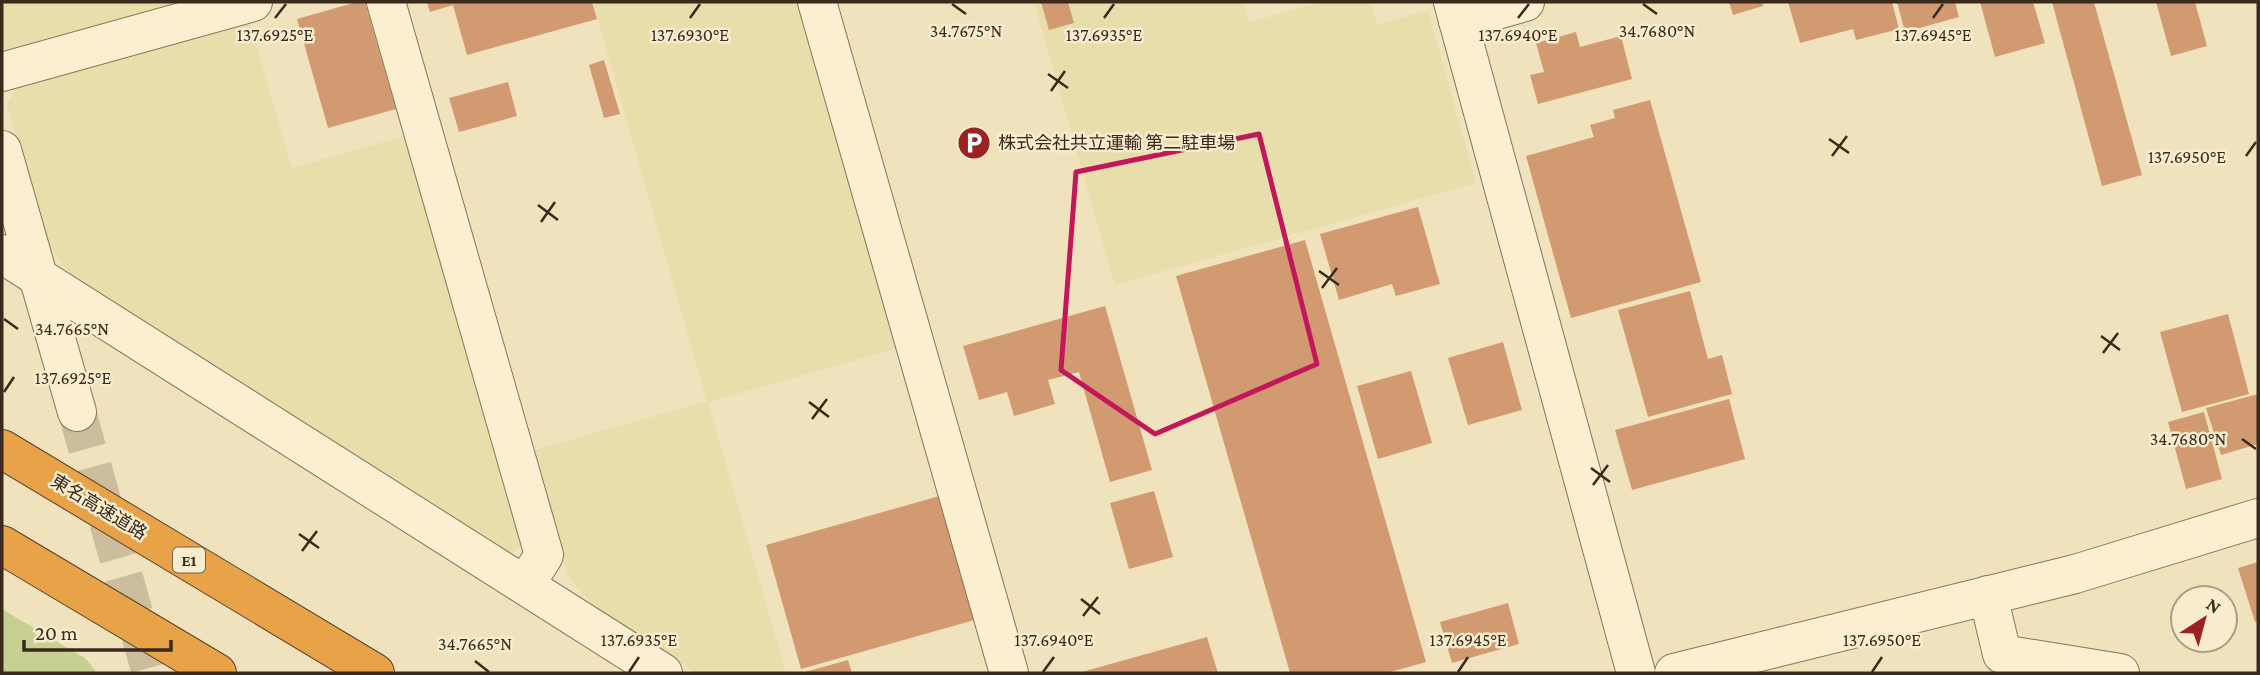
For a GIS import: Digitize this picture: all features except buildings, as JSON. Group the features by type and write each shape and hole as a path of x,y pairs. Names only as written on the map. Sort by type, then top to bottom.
{"highway":[{"name":"東名高速道路","path":"2,449 375,673"},
{"path":"2,545 217,673"}],"street":[{"path":"2,72 253,2"},
{"path":"386,2 544,555 525,585"},
{"path":"817,2 1009,673"},
{"path":"1525,2 1455,11 1636,673"},
{"path":"2,150 77,412"},
{"path":"2,254 663,673"},
{"path":"1674,673 2074,574 2258,518"},
{"path":"1988,596 2002,654 2120,673"}],"highlighted area":[{"path":"1259,134 1317,364 1155,434 1061,370 1076,172"}],"shaded area":[{"path":"2,2 186,2 8,52 2,48"},
{"path":"593,2 801,2 898,348 708,402 786,673 697,673 594,608 568,575 531,451 707,401"},
{"path":"1034,2 1243,2 1249,22 1322,2 1370,2 1377,25 1428,10 1476,183 1115,285"},
{"path":"249,21 292,168 406,136 523,545 510,554 72,276 47,243 7,105 18,86"}],"green space":[{"path":"2,609 86,659 97,673 2,673"}],"tunnel":[{"path":"77,412 151,673"}],"place":[{"name":"株式会社共立運輸 第二駐車場","path":"974,143"}]}
